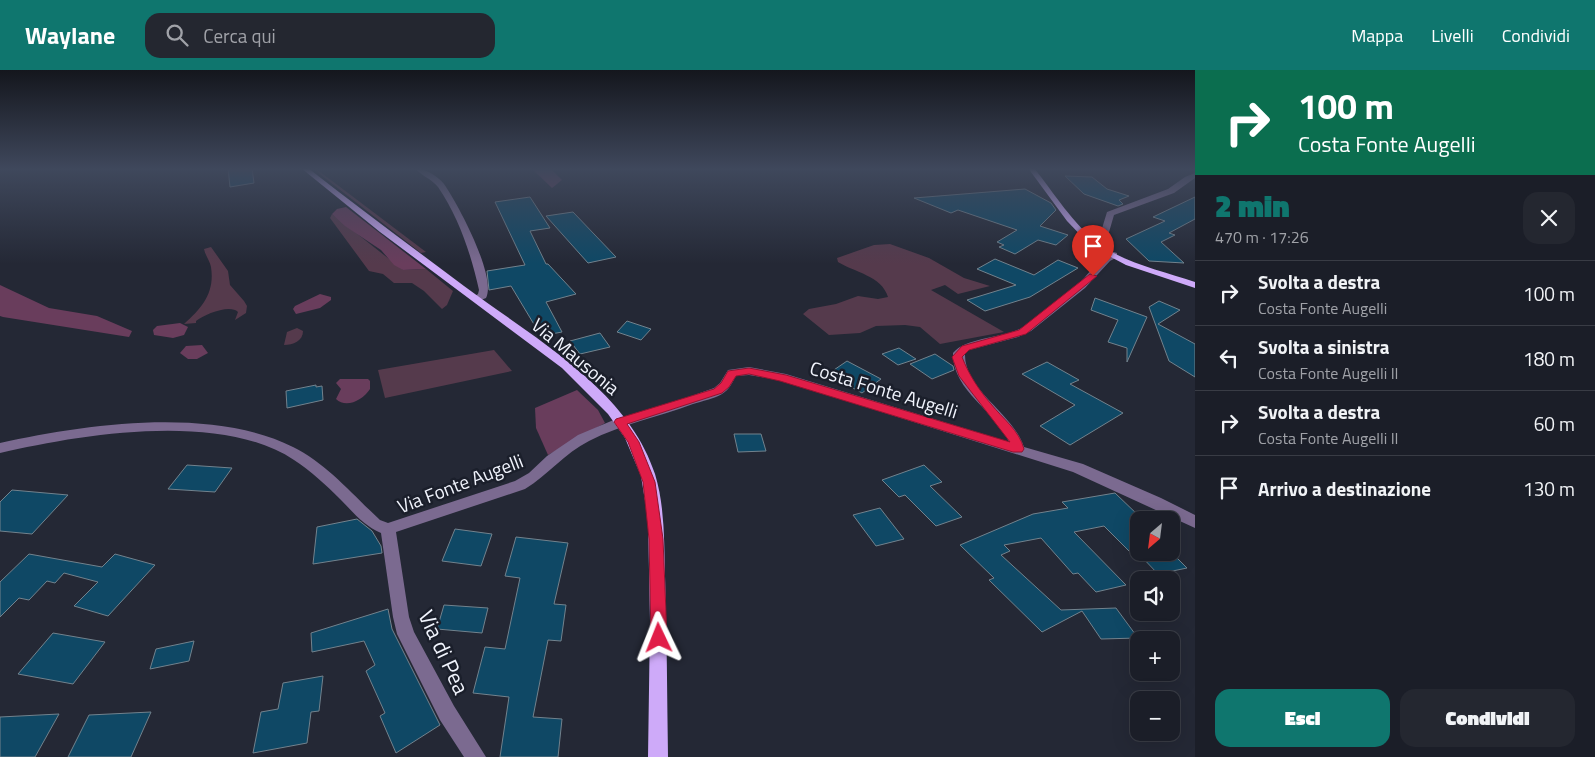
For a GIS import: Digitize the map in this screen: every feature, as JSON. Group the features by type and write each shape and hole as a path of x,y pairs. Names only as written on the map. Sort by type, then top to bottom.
{"main road":[{"name":"Via Mausonia","path":"343,200 568,369 597,394 620,422 644,463 654,509 659,638 658,757"},
{"path":"1056,200 1088,240 1114,255 1195,285"}],"street":[{"path":"449,200 476,254 484,290 482,296 476,299"},
{"path":"1088,240 1104,237 1110,214 1147,200"},
{"path":"1018,449 1015,438 987,407 963,374 957,361 958,354 965,348 1014,335 1027,329 1082,286 1107,259 1114,255"},
{"name":"Costa Fonte Augelli","path":"620,422 670,408 718,391 726,385 732,374 749,371 782,378 1078,468 1195,522"},
{"name":"Via Fonte Augelli","path":"0,448 50,439 155,428 212,428 247,434 296,455 375,524 388,529 520,485 534,477 575,443 620,422"},
{"name":"Via di Pea","path":"388,529 388,540 403,625 447,714 476,757"}],"shaded area":[{"path":"353,200 357,200 426,252 421,253"},
{"path":"346,207 426,269 403,270 394,265 381,250 345,226 332,214 337,209"},
{"path":"332,214 403,270 426,269 453,291 447,305 442,309 424,291 412,283 394,283 383,274 369,271 330,218"},
{"path":"890,244 929,258 964,278 990,286 958,294 945,285 931,290 1004,332 940,344 920,327 905,325 876,326 860,333 829,335 803,314 809,309 836,304 858,296 878,299 888,297 885,290 874,279 844,266 838,262 837,258 874,245"},
{"path":"211,247 228,271 230,285 247,306 246,313 235,320 238,312 224,309 205,316 196,321 196,323 184,324 202,306 209,292 212,276 211,267 204,249"},
{"path":"0,285 49,308 97,316 132,331 129,337 0,316"},
{"path":"320,294 331,297 331,300 320,308 296,314 293,309 295,306"},
{"path":"180,323 188,327 184,335 173,338 154,335 153,330 157,326"},
{"path":"297,328 303,331 299,340 284,345 287,332"},
{"path":"202,345 208,353 197,359 188,359 180,353 186,346"},
{"path":"494,350 512,371 385,398 378,370"},
{"path":"340,379 368,379 370,381 370,389 359,400 349,403 340,402 336,399 341,389 336,383"},
{"path":"577,390 598,410 605,423 548,455 536,428 535,408"}],"building":[{"path":"532,200 550,228 530,231 546,264 576,294 546,302 562,332 546,335 543,330 538,331 511,286 489,290 487,271 525,265 495,202"},
{"path":"919,200 1046,200 1051,203 1056,210 1040,226 1068,235 1056,245 1038,240 1015,254 999,247 1004,245 997,242 1017,230 958,210 951,213"},
{"path":"1101,200 1119,200 1123,204 1118,206"},
{"path":"1189,200 1195,200 1195,219 1169,233 1175,235 1161,242 1184,263 1149,261 1126,239 1165,221 1153,217"},
{"path":"573,212 616,257 588,263 546,216"},
{"path":"995,259 1034,275 1058,260 1078,268 1030,297 985,311 967,300 1016,285 977,269"},
{"path":"1095,298 1147,317 1127,362 1127,348 1108,342 1118,320 1091,310"},
{"path":"1159,301 1180,310 1158,324 1195,344 1195,377 1169,361 1149,307"},
{"path":"627,321 651,329 641,340 617,332"},
{"path":"600,333 610,347 580,354 570,341"},
{"path":"899,348 916,359 898,365 882,354"},
{"path":"935,354 953,366 954,370 932,379 910,364"},
{"path":"847,361 881,379 862,393 828,374"},
{"path":"1047,362 1079,380 1070,384 1123,413 1070,445 1040,426 1075,405 1022,374"},
{"path":"316,385 316,387 322,386 323,400 287,408 286,391"},
{"path":"734,434 761,434 766,451 738,452"},
{"path":"187,465 232,468 215,492 168,489"},
{"path":"924,465 942,482 930,486 962,517 936,526 905,495 899,497 882,480"},
{"path":"12,490 68,495 32,534 0,531 0,502"},
{"path":"1115,493 1134,511 1130,511 1130,552 1104,526 1074,532 1126,585 1096,592 1078,573 1073,574 1041,538 1004,545 1010,551 1001,555 1061,610 1116,608 1133,631 1130,631 1130,638 1101,639 1082,611 1042,632 989,580 994,578 960,545 1033,514 1068,508 1062,502"},
{"path":"880,508 904,539 876,546 853,515"},
{"path":"357,519 372,531 381,546 382,553 313,564 317,527"},
{"path":"455,529 492,534 481,566 442,561"},
{"path":"516,537 568,543 554,604 566,605 561,641 548,640 533,717 562,719 558,757 500,757 509,697 473,693 485,647 505,649 520,578 505,576"},
{"path":"29,554 102,567 115,554 155,565 108,616 74,606 98,582 64,573 55,583 47,581 29,600 19,598 0,617 0,582"},
{"path":"1146,561 1180,561 1187,568 1172,571 1155,571"},
{"path":"444,605 488,608 482,633 437,629"},
{"path":"388,609 392,629 440,725 396,753 380,716 385,713 366,671 375,665 364,641 312,652 311,633"},
{"path":"53,633 105,642 73,684 18,674"},
{"path":"194,641 189,661 150,669 156,649"},
{"path":"323,676 319,711 311,712 307,743 253,753 261,712 278,709 283,683"},
{"path":"151,712 131,757 68,757 89,715"},
{"path":"59,714 35,757 0,757 0,717"}],"route":[{"path":"659,638 654,509 644,463 620,422 670,408 718,391 726,385 728,379 735,372 749,371 782,378 1018,449 1018,443 1015,438 987,407 963,374 957,361 958,354 965,348 1022,332 1093,276"}]}
